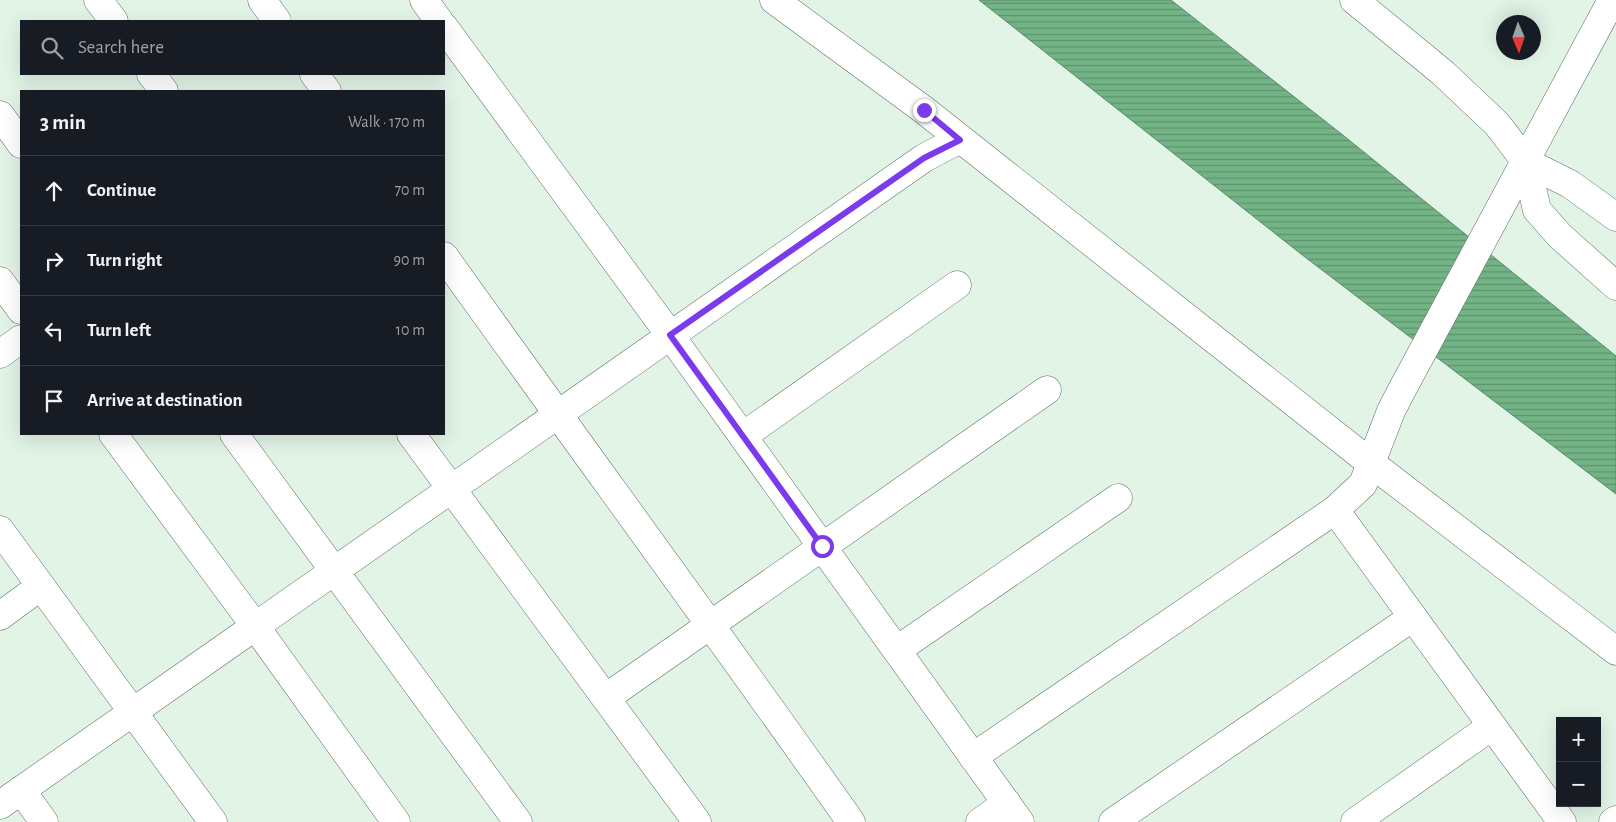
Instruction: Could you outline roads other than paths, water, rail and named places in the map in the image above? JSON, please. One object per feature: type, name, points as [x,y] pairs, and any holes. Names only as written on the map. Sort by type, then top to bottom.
[{"type":"street","points":[[98,0],[113,20]]},
{"type":"street","points":[[262,0],[276,20]]},
{"type":"street","points":[[424,0],[439,20]]},
{"type":"street","points":[[774,0],[960,140],[1372,464],[1616,651]]},
{"type":"street","points":[[1354,0],[1443,73],[1497,124],[1526,162],[1537,210],[1560,236],[1616,286]]},
{"type":"street","points":[[973,756],[1335,510],[1363,484],[1391,412],[1404,386],[1612,0]]},
{"type":"street","points":[[445,28],[670,335],[1014,812],[980,822]]},
{"type":"street","points":[[153,75],[163,90]]},
{"type":"street","points":[[315,75],[326,90]]},
{"type":"street","points":[[0,115],[20,143]]},
{"type":"street","points":[[44,822],[10,797],[924,158],[960,140]]},
{"type":"street","points":[[1526,162],[1570,184],[1616,216]]},
{"type":"street","points":[[445,257],[557,415],[711,624],[851,822]]},
{"type":"street","points":[[0,281],[20,309]]},
{"type":"street","points":[[743,436],[956,285]]},
{"type":"street","points":[[0,354],[20,340]]},
{"type":"street","points":[[607,698],[1047,390]]},
{"type":"street","points":[[114,435],[255,626],[396,822]]},
{"type":"street","points":[[235,435],[518,822]]},
{"type":"street","points":[[412,435],[697,822]]},
{"type":"street","points":[[897,650],[1118,498]]},
{"type":"street","points":[[1335,510],[1562,822]]},
{"type":"street","points":[[0,530],[213,822]]},
{"type":"street","points":[[0,616],[41,586]]},
{"type":"street","points":[[1113,822],[1413,617]]},
{"type":"street","points":[[1355,822],[1492,726]]}]
